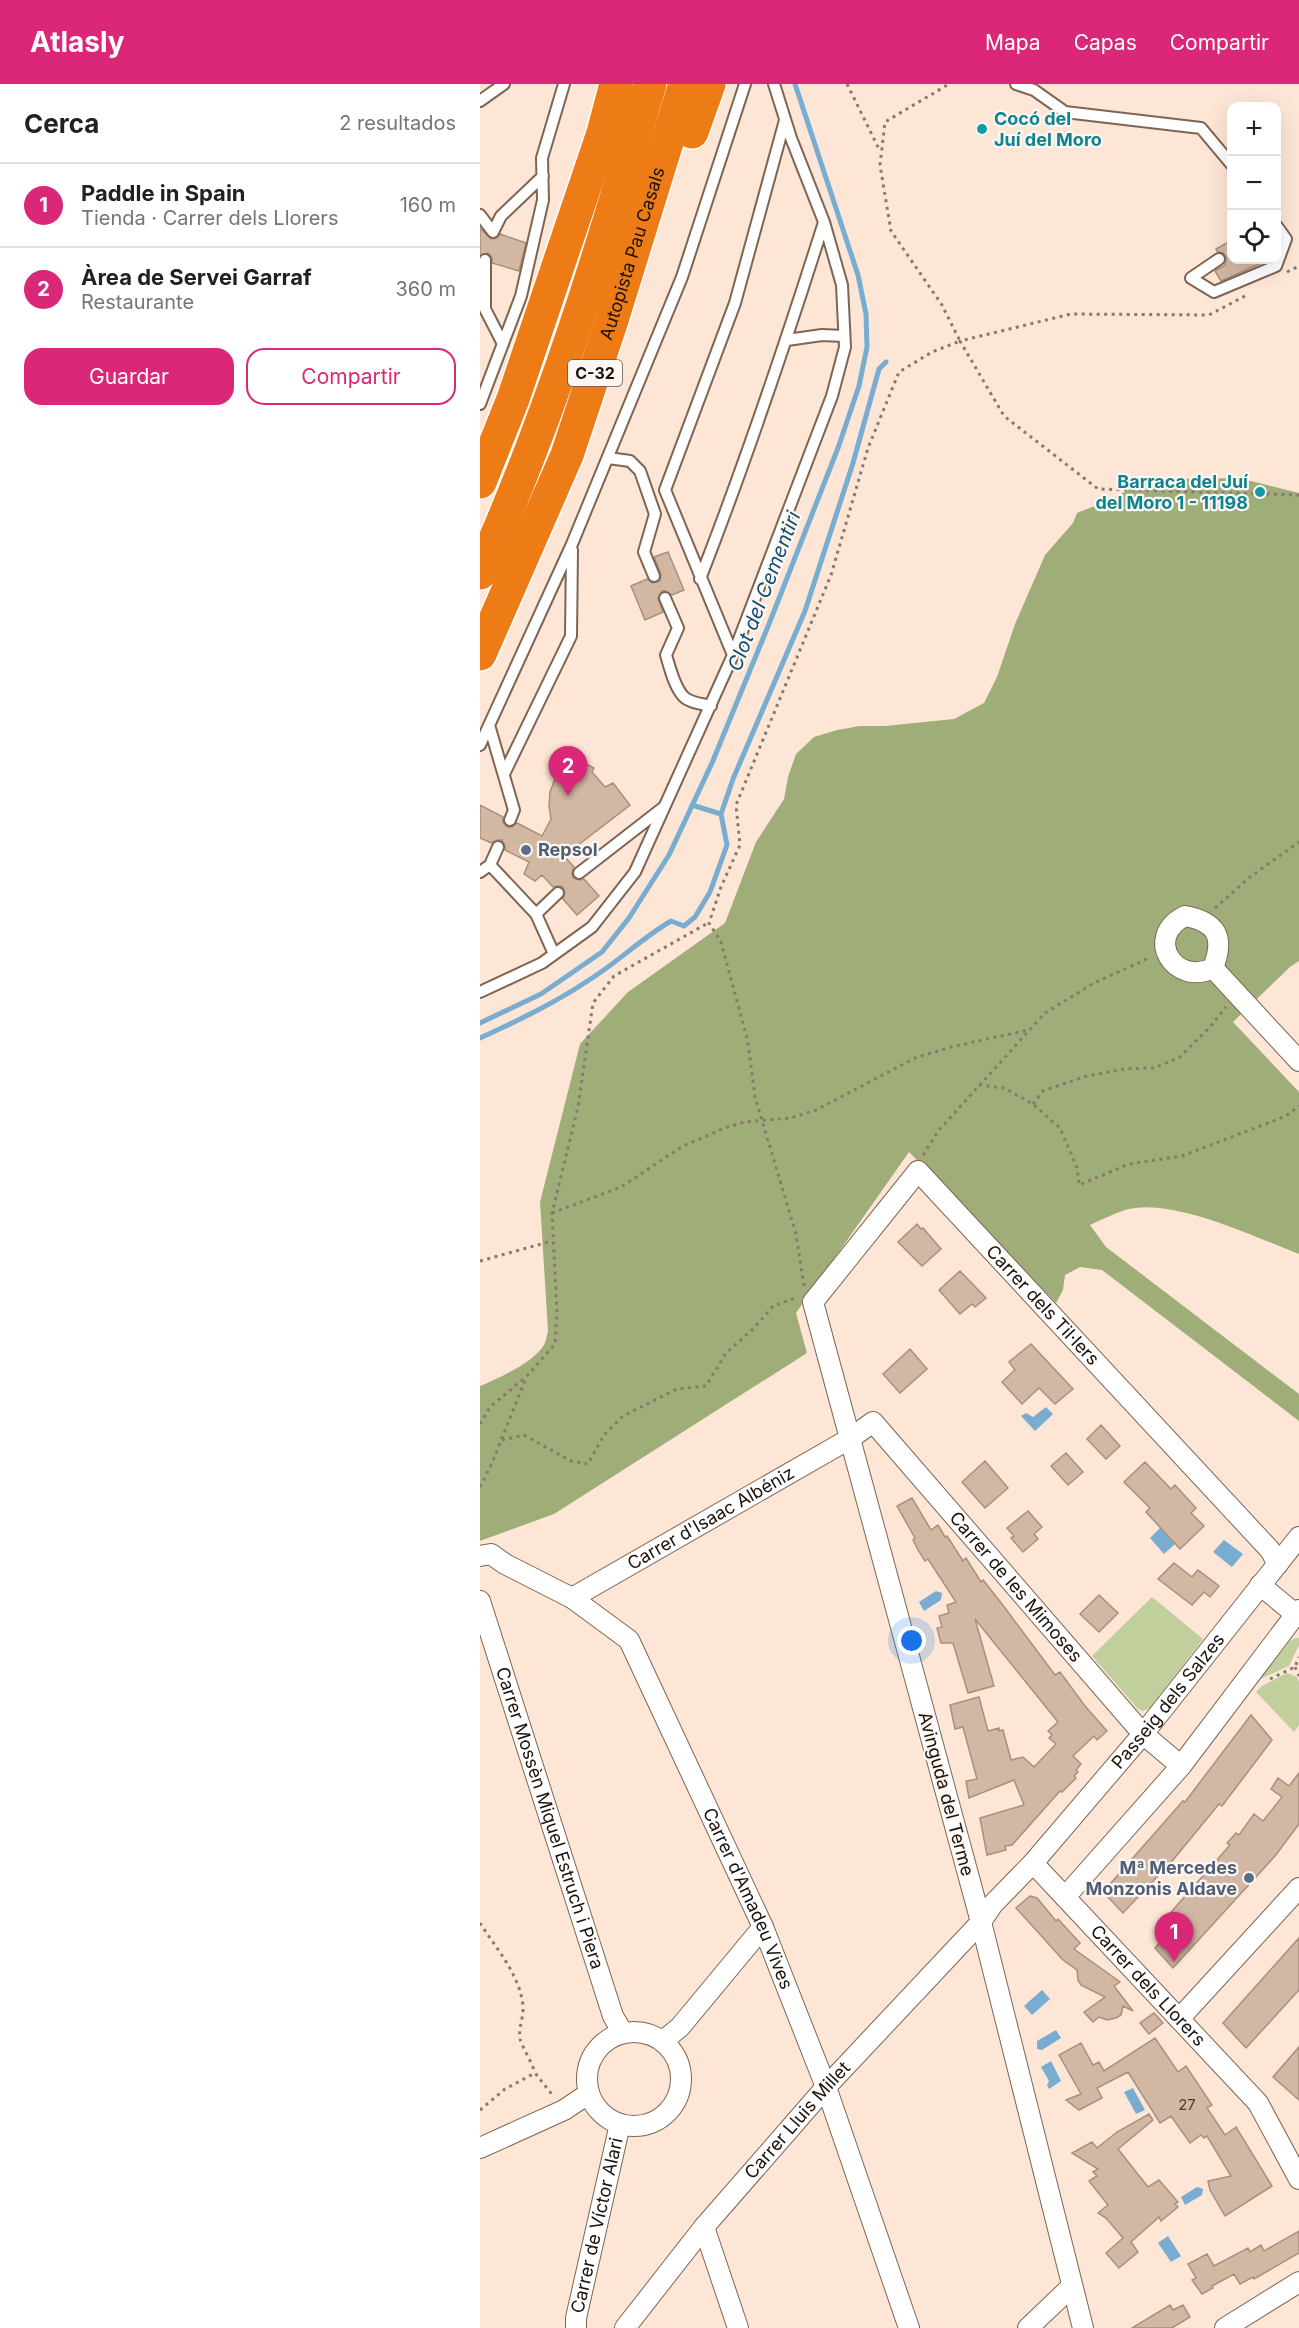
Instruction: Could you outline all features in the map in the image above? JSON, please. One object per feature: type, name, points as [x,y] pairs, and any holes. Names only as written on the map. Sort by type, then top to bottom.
[{"type":"highway","points":[[480,482],[513,399],[603,133],[616,84]]},
{"type":"highway","name":"Autopista Pau Casals","points":[[480,573],[542,421],[580,313],[650,84]]},
{"type":"highway","name":"Autopista Pau Casals","points":[[480,654],[567,455],[623,286],[685,84]]},
{"type":"highway","points":[[623,286],[649,249],[709,84]]},
{"type":"street","points":[[1185,916],[1203,919],[1214,928],[1218,942],[1218,954],[1213,968],[1203,973],[1172,964],[1166,950],[1168,930],[1177,920],[1185,916]]},
{"type":"street","points":[[1213,968],[1299,1061]]},
{"type":"street","points":[[810,1298],[918,1171]]},
{"type":"street","name":"Carrer dels Til·lers","points":[[918,1171],[1270,1550],[1278,1564]]},
{"type":"street","name":"Avinguda del Terme","points":[[810,1298],[851,1438],[981,1922],[1083,2328]]},
{"type":"street","name":"Carrer de les Mimoses","points":[[851,1438],[873,1422],[1143,1734],[1181,1766]]},
{"type":"street","name":"Carrer d'Isaac Albéniz","points":[[572,1598],[851,1438]]},
{"type":"street","name":"Passeig dels Salzes","points":[[1033,1863],[1143,1734],[1278,1564],[1297,1546]]},
{"type":"street","name":"Carrer d'Amadeu Vives","points":[[480,1556],[491,1554],[505,1564],[572,1598],[629,1641],[763,1928],[826,2087],[909,2328]]},
{"type":"street","points":[[1065,1897],[1181,1766],[1298,1613],[1260,1586]]},
{"type":"street","name":"Carrer Mossèn Miquel Estruch i Piera","points":[[480,1601],[613,2016],[623,2033]]},
{"type":"street","points":[[981,1922],[993,1904],[1033,1863]]},
{"type":"street","name":"Carrer dels Llorers","points":[[1033,1863],[1258,2103],[1299,2179]]},
{"type":"street","points":[[1179,2019],[1299,1888]]},
{"type":"street","name":"Carrer Lluis Millet","points":[[625,2328],[704,2227],[826,2087],[981,1922]]},
{"type":"street","points":[[663,2041],[680,2027],[763,1928]]},
{"type":"street","points":[[630,2031],[646,2033],[663,2041],[680,2066],[681,2082],[678,2095],[669,2110],[648,2124],[637,2126],[620,2124],[609,2119],[595,2106],[588,2094],[586,2076],[590,2059],[596,2049],[608,2038],[630,2031]]},
{"type":"street","points":[[480,2148],[564,2110],[588,2094]]},
{"type":"street","name":"Carrer de Víctor Alari","points":[[576,2328],[576,2318],[620,2124]]},
{"type":"street","points":[[704,2227],[738,2328]]},
{"type":"street","points":[[1225,2328],[1299,2282]]},
{"type":"street","points":[[1028,2328],[1071,2287]]},
{"type":"lane","points":[[480,101],[504,84]]},
{"type":"lane","points":[[480,404],[523,285],[543,200],[542,158],[564,84]]},
{"type":"lane","points":[[480,746],[572,544],[682,277],[745,84]]},
{"type":"lane","points":[[480,992],[542,963],[592,927],[635,872],[733,655],[832,396],[844,347],[842,285],[824,222],[785,120],[774,84]]},
{"type":"lane","points":[[1016,84],[1034,90],[1065,112],[1202,128],[1227,159]]},
{"type":"lane","points":[[733,655],[665,490],[735,303],[785,120]]},
{"type":"lane","points":[[480,215],[493,232],[501,216],[543,176]]},
{"type":"lane","points":[[700,579],[787,340],[824,222]]},
{"type":"lane","points":[[1281,232],[1286,239],[1281,252]]},
{"type":"lane","points":[[1219,259],[1191,278],[1214,292],[1277,264]]},
{"type":"lane","points":[[480,321],[485,309],[485,260]]},
{"type":"lane","points":[[485,309],[503,344]]},
{"type":"lane","points":[[787,340],[822,335],[844,336]]},
{"type":"lane","points":[[608,458],[630,461],[640,471],[655,514],[644,552],[654,576]]},
{"type":"lane","points":[[504,774],[571,636],[572,544]]},
{"type":"lane","points":[[665,598],[678,628],[666,655],[672,675],[684,697],[711,706]]},
{"type":"lane","points":[[489,725],[514,810],[510,820]]},
{"type":"lane","points":[[579,873],[667,804]]},
{"type":"lane","points":[[480,872],[490,865],[498,847]]},
{"type":"lane","points":[[490,865],[536,914],[554,954]]},
{"type":"lane","points":[[536,914],[558,892]]},
{"type":"path","points":[[847,84],[881,153]]},
{"type":"path","points":[[949,84],[885,122],[879,165],[891,231],[942,305],[960,341],[1004,416],[1098,489],[1299,495]]},
{"type":"path","points":[[1285,274],[1299,266]]},
{"type":"path","points":[[480,1424],[490,1407],[527,1377],[555,1344],[557,1314],[552,1213],[578,1107],[593,1003],[614,976],[709,922],[740,845],[736,805],[831,575],[868,448],[898,372],[932,352],[960,341],[1071,314],[1209,315],[1247,294]]},
{"type":"path","points":[[1203,919],[1250,877],[1299,842]]},
{"type":"path","points":[[502,1440],[524,1435],[571,1461],[588,1464],[604,1435],[623,1416],[677,1389],[706,1386],[726,1353],[754,1328],[773,1305],[810,1298],[804,1287],[796,1234],[755,1097],[748,1042],[721,942],[709,922]]},
{"type":"path","points":[[918,1171],[921,1158],[939,1130],[1044,1013],[1094,983],[1166,950]]},
{"type":"path","points":[[1033,1104],[1043,1091],[1083,1077],[1124,1069],[1154,1068],[1180,1057],[1210,1027],[1224,1008],[1240,998]]},
{"type":"path","points":[[552,1213],[621,1187],[683,1146],[725,1128],[744,1122],[790,1118],[816,1110],[915,1058],[951,1047],[1028,1030]]},
{"type":"path","points":[[979,1085],[1005,1088],[1033,1104],[1060,1128],[1077,1168],[1079,1185],[1129,1164],[1182,1156],[1286,1116],[1299,1106]]},
{"type":"path","points":[[480,1261],[552,1241]]},
{"type":"path","points":[[480,1488],[527,1377]]},
{"type":"path","points":[[1269,1680],[1295,1667],[1299,1658]]},
{"type":"path","points":[[1295,1667],[1299,1676]]},
{"type":"path","points":[[480,1923],[508,1965],[517,1986],[523,2007],[520,2040],[535,2073],[564,2110]]},
{"type":"path","points":[[480,2110],[505,2088],[535,2073]]},
{"type":"green space","points":[[1239,478],[1299,493],[1299,961],[1233,1022],[1299,1092],[1299,1254],[1212,1220],[1165,1209],[1144,1207],[1125,1210],[1090,1225],[1106,1247],[1299,1394],[1299,1421],[1102,1270],[1080,1267],[1065,1275],[1063,1290],[1056,1303],[909,1152],[796,1313],[807,1353],[554,1514],[480,1541],[480,1386],[524,1364],[539,1352],[546,1340],[548,1331],[540,1202],[580,1044],[628,992],[725,923],[756,842],[784,799],[788,777],[796,754],[814,737],[860,726],[885,726],[954,719],[984,703],[997,677],[1015,624],[1045,555],[1073,523],[1077,513],[1112,499],[1142,482],[1165,479]]},
{"type":"green space","points":[[1152,1597],[1203,1639],[1150,1708],[1143,1711],[1138,1709],[1092,1656]]},
{"type":"green space","points":[[1299,1638],[1299,1645],[1289,1666],[1258,1680],[1290,1641]]},
{"type":"green space","points":[[1287,1673],[1297,1677],[1299,1682],[1299,1725],[1294,1732],[1256,1692],[1262,1686]]},
{"type":"water","points":[[1046,1407],[1053,1414],[1035,1431],[1021,1416],[1026,1413],[1033,1417]]},
{"type":"water","points":[[1160,1528],[1175,1544],[1164,1554],[1150,1538]]},
{"type":"water","points":[[1224,1540],[1243,1554],[1232,1567],[1213,1552]]},
{"type":"water","points":[[936,1591],[942,1593],[941,1600],[924,1611],[919,1602]]},
{"type":"water","points":[[1042,1990],[1050,1999],[1032,2015],[1024,2006]]},
{"type":"water","points":[[1056,2030],[1061,2038],[1042,2050],[1037,2049],[1037,2041]]},
{"type":"water","points":[[1051,2061],[1061,2081],[1049,2089],[1047,2085],[1049,2081],[1041,2067]]},
{"type":"water","points":[[1133,2088],[1145,2110],[1136,2114],[1124,2092]]},
{"type":"water","points":[[1197,2187],[1203,2189],[1202,2195],[1185,2205],[1181,2197]]},
{"type":"water","points":[[1168,2236],[1181,2256],[1171,2262],[1158,2243]]},
{"type":"building","points":[[480,228],[491,239],[497,238],[500,234],[526,243],[519,271],[492,263],[492,257],[488,253],[480,255]]},
{"type":"building","points":[[1227,243],[1227,264],[1259,264],[1221,281],[1215,271],[1225,265],[1226,258],[1216,249]]},
{"type":"building","points":[[668,552],[684,590],[672,595],[662,591],[658,598],[663,612],[645,620],[631,586],[647,579],[652,583],[660,581],[661,574],[654,557]]},
{"type":"building","points":[[586,764],[594,768],[592,772],[605,787],[613,783],[630,805],[564,856],[574,867],[573,878],[584,879],[599,896],[577,915],[563,899],[565,892],[563,887],[553,887],[542,875],[535,881],[524,874],[529,862],[505,850],[502,840],[491,843],[480,838],[480,805],[503,817],[503,822],[507,827],[512,827],[517,823],[542,836],[551,819],[550,792],[555,779],[564,769],[573,765]]},
{"type":"building","points":[[917,1224],[941,1249],[922,1266],[898,1242]]},
{"type":"building","points":[[960,1271],[986,1298],[975,1307],[972,1304],[960,1314],[939,1290]]},
{"type":"building","points":[[1031,1344],[1073,1389],[1055,1404],[1039,1388],[1022,1404],[1002,1382],[1015,1370],[1009,1362]]},
{"type":"building","points":[[910,1349],[927,1369],[900,1393],[883,1374]]},
{"type":"building","points":[[1101,1425],[1120,1446],[1106,1459],[1087,1439]]},
{"type":"building","points":[[1066,1453],[1083,1472],[1068,1485],[1051,1466]]},
{"type":"building","points":[[985,1461],[1008,1488],[985,1508],[962,1482]]},
{"type":"building","points":[[1145,1462],[1171,1489],[1175,1485],[1196,1508],[1191,1513],[1204,1526],[1180,1549],[1146,1512],[1150,1508],[1124,1482]]},
{"type":"building","points":[[912,1498],[931,1530],[938,1525],[963,1561],[966,1558],[981,1582],[983,1580],[1055,1675],[1060,1672],[1107,1731],[1097,1740],[1094,1736],[1073,1756],[1081,1764],[1076,1770],[1078,1772],[1074,1776],[1076,1778],[1062,1792],[1060,1791],[1012,1845],[1005,1846],[1006,1850],[987,1855],[980,1818],[1024,1805],[1014,1780],[969,1798],[966,1781],[977,1779],[963,1727],[955,1729],[950,1705],[979,1697],[988,1731],[999,1728],[999,1731],[1003,1730],[1011,1760],[1023,1757],[1034,1767],[1056,1744],[1049,1738],[1052,1735],[1048,1731],[1058,1722],[975,1619],[994,1686],[968,1693],[953,1643],[941,1643],[937,1628],[942,1627],[939,1616],[949,1613],[947,1605],[956,1602],[928,1559],[925,1561],[918,1550],[913,1540],[915,1538],[897,1506]]},
{"type":"building","points":[[1028,1511],[1042,1527],[1034,1534],[1038,1539],[1023,1552],[1011,1538],[1014,1536],[1007,1528]]},
{"type":"building","points":[[1174,1563],[1192,1577],[1198,1570],[1219,1586],[1210,1597],[1204,1592],[1192,1605],[1158,1579]]},
{"type":"building","points":[[1099,1595],[1118,1613],[1099,1632],[1080,1614]]},
{"type":"building","points":[[1251,1715],[1272,1740],[1222,1806],[1219,1804],[1173,1860],[1123,1913],[1103,1892],[1183,1801],[1185,1802]]},
{"type":"building","points":[[1299,1773],[1299,1824],[1275,1856],[1173,1968],[1155,1948],[1175,1925],[1166,1918],[1230,1845],[1227,1843],[1236,1833],[1239,1835],[1254,1814],[1263,1821],[1282,1797],[1271,1789],[1278,1778],[1289,1786]]},
{"type":"building","points":[[1030,1896],[1037,1898],[1056,1921],[1058,1919],[1080,1943],[1074,1949],[1120,1982],[1114,1986],[1133,2011],[1123,2006],[1121,2015],[1116,2018],[1107,2020],[1099,2017],[1093,2022],[1084,2012],[1105,1997],[1081,1985],[1077,1970],[1063,1960],[1016,1908]]},
{"type":"building","points":[[1299,1938],[1299,1990],[1246,2048],[1223,2023]]},
{"type":"building","points":[[1154,2013],[1163,2023],[1149,2034],[1140,2023]]},
{"type":"building","points":[[1155,2038],[1178,2072],[1186,2066],[1212,2105],[1207,2108],[1225,2135],[1236,2127],[1272,2186],[1225,2216],[1210,2190],[1208,2181],[1231,2176],[1207,2136],[1204,2138],[1201,2135],[1190,2143],[1171,2116],[1160,2123],[1128,2072],[1097,2088],[1102,2098],[1079,2110],[1066,2100],[1081,2094],[1059,2055],[1081,2043],[1093,2065],[1099,2062],[1104,2071]]},
{"type":"building","points":[[1299,2047],[1299,2100],[1273,2077]]},
{"type":"building","points":[[1149,2114],[1153,2120],[1118,2149],[1148,2187],[1159,2180],[1178,2202],[1175,2204],[1178,2207],[1161,2221],[1159,2217],[1131,2242],[1138,2252],[1119,2268],[1106,2253],[1123,2238],[1106,2218],[1098,2213],[1108,2205],[1089,2181],[1097,2176],[1093,2172],[1098,2169],[1072,2153],[1092,2142],[1097,2148],[1117,2132]]},
{"type":"building","points":[[1299,2231],[1299,2253],[1254,2279],[1253,2277],[1240,2284],[1234,2274],[1202,2294],[1192,2280],[1196,2278],[1188,2264],[1207,2254],[1214,2266],[1248,2248],[1250,2252],[1261,2245],[1264,2251]]},
{"type":"building","points":[[1170,2305],[1173,2310],[1183,2305],[1190,2317],[1172,2328],[1132,2328]]},
{"type":"waterway","name":"Clot del Cementiri","points":[[480,1023],[541,994],[602,952],[629,918],[669,855],[712,763],[769,624],[838,448],[859,386],[867,347],[866,314],[858,275],[795,84]]},
{"type":"waterway","points":[[480,1038],[536,1011],[576,988],[671,921],[684,926],[695,917],[710,892],[727,845],[721,814],[733,779],[805,611],[853,463],[879,369],[886,362]]},
{"type":"waterway","points":[[692,805],[721,814]]},
{"type":"place","name":"Cocó del Juí del Moro","points":[[982,129]]},
{"type":"place","name":"Barraca del Juí del Moro 1 - 11198","points":[[1260,492]]},
{"type":"place","name":"Àrea de Servei Garraf","points":[[568,796]]},
{"type":"place","name":"Repsol","points":[[526,850]]},
{"type":"place","name":"Mª Mercedes Monzonis Aldave","points":[[1249,1878]]},
{"type":"place","name":"Paddle in Spain","points":[[1174,1962]]}]
